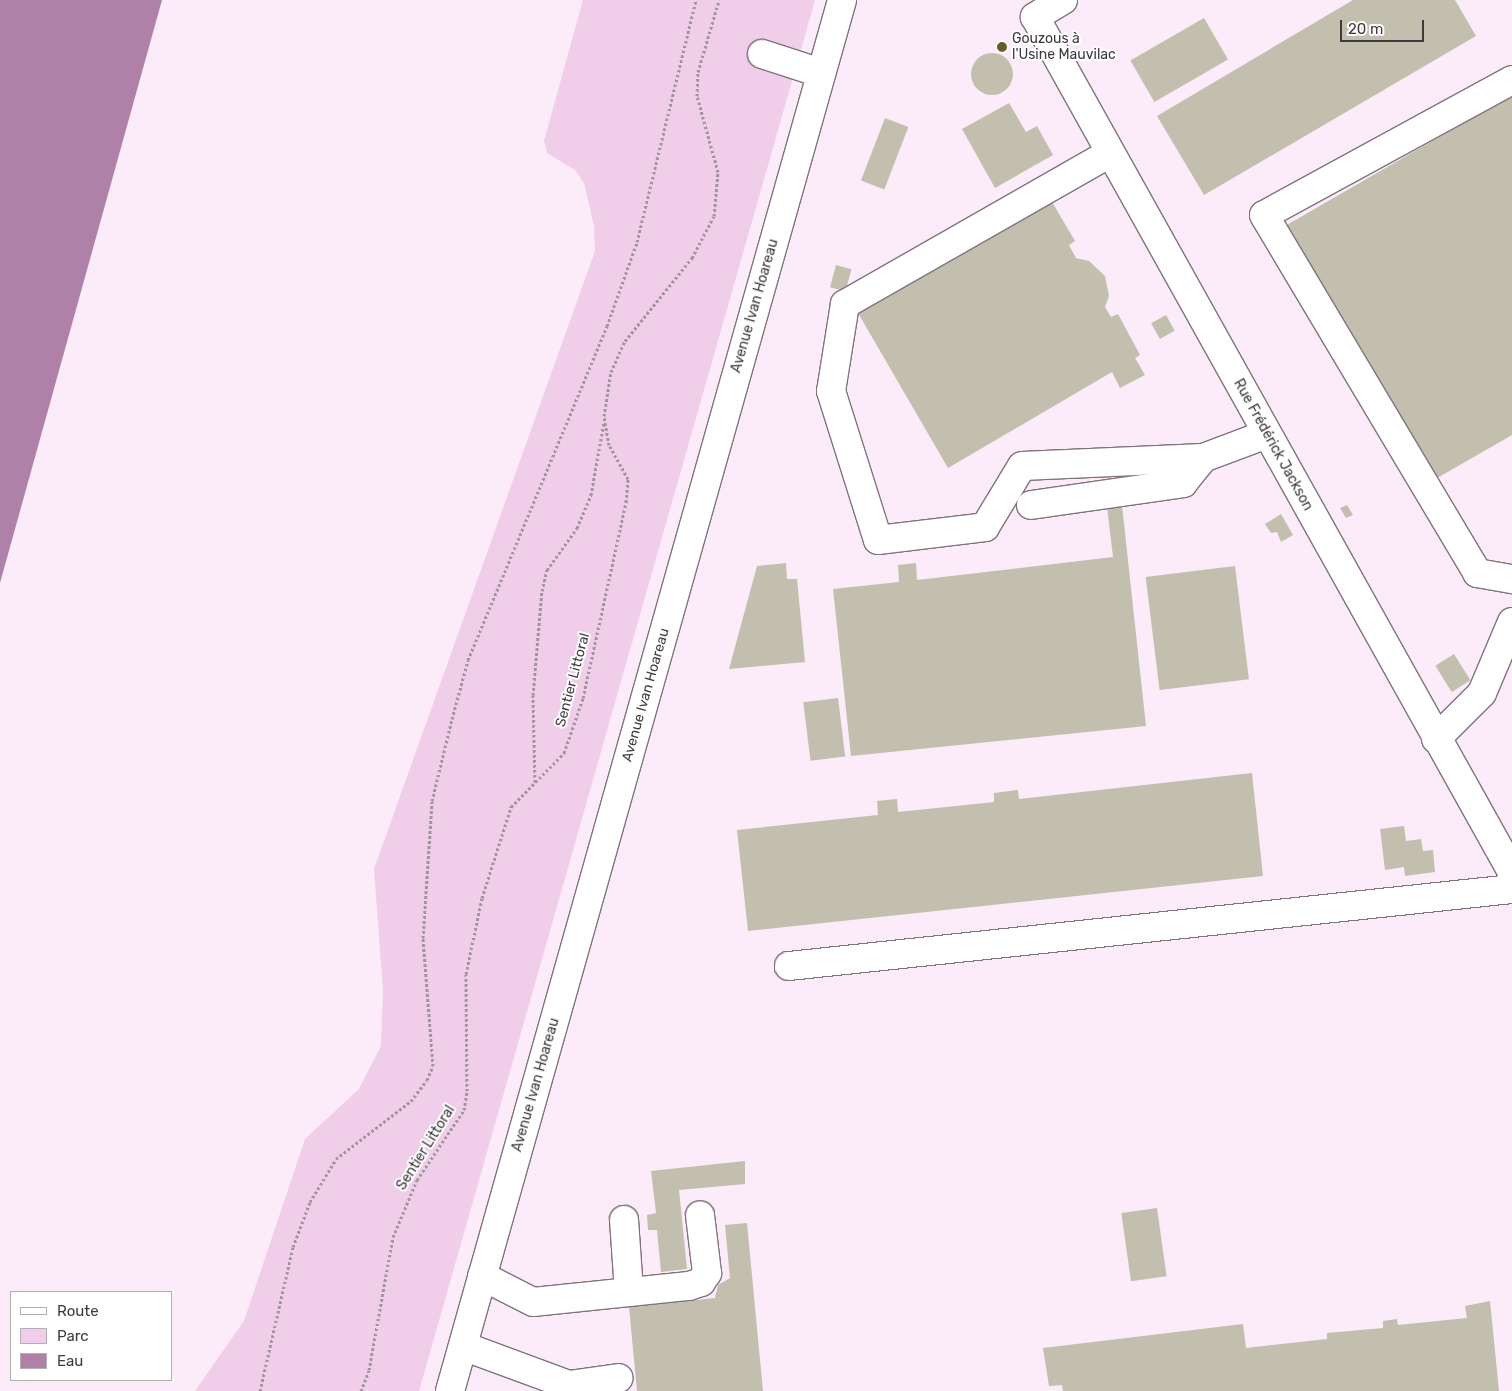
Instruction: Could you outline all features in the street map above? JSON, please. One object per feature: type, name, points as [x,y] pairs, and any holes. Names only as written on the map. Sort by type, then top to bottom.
[{"type":"street","name":"Avenue Ivan Hoareau","points":[[450,1391],[842,0]]},
{"type":"street","name":"Rue Frédérick Jackson","points":[[1063,0],[1035,17],[1436,739],[1512,872]]},
{"type":"street","points":[[762,54],[821,73]]},
{"type":"street","points":[[1512,80],[1264,215],[1477,572],[1512,579]]},
{"type":"street","points":[[1110,153],[845,304],[831,391],[878,540],[985,527],[1022,466],[1203,458],[1267,434]]},
{"type":"street","points":[[1031,505],[1183,484],[1203,458]]},
{"type":"street","points":[[1436,739],[1482,693],[1512,622]]},
{"type":"street","points":[[789,966],[1512,889]]},
{"type":"street","points":[[482,1276],[533,1302],[701,1282],[707,1273],[700,1215]]},
{"type":"street","points":[[624,1220],[629,1292]]},
{"type":"street","points":[[463,1346],[569,1388],[619,1378]]},
{"type":"path","points":[[260,1391],[293,1247],[310,1202],[336,1159],[411,1101],[427,1080],[433,1066],[422,938],[432,801],[452,719],[468,660],[606,326],[637,242],[696,0]]},
{"type":"path","name":"Sentier Littoral","points":[[361,1391],[369,1370],[378,1329],[393,1236],[417,1180],[464,1110],[468,1091],[466,974],[482,898],[511,807],[564,753],[583,698],[626,502],[628,479],[609,445],[604,416],[611,372],[625,341],[692,258],[714,216],[718,172],[697,96],[698,72],[719,0]]},
{"type":"path","points":[[535,783],[533,695],[542,591],[547,570],[576,528],[591,496],[604,416]]},
{"type":"green space","points":[[583,0],[815,0],[419,1391],[195,1391],[244,1321],[305,1139],[359,1089],[381,1046],[383,991],[374,869],[595,251],[594,226],[584,183],[575,170],[547,153],[544,141]]},
{"type":"water","points":[[0,0],[162,0],[0,583]]},
{"type":"building","points":[[1353,0],[1455,0],[1476,36],[1204,195],[1157,116]]},
{"type":"building","points":[[1204,18],[1228,60],[1154,102],[1130,60]]},
{"type":"building","points":[[992,53],[1007,59],[1013,74],[1007,89],[992,95],[977,89],[971,74],[977,59]]},
{"type":"building","points":[[1512,95],[1512,435],[1432,481],[1285,226]]},
{"type":"building","points":[[1009,103],[1026,132],[1037,126],[1053,155],[995,188],[962,129]]},
{"type":"building","points":[[885,118],[908,127],[884,190],[861,181]]},
{"type":"building","points":[[1052,202],[1075,241],[1069,245],[1076,258],[1089,261],[1105,276],[1109,296],[1105,307],[1111,317],[1118,314],[1140,355],[1135,358],[1145,375],[1120,388],[1112,372],[948,468],[858,313]]},
{"type":"building","points":[[836,265],[851,269],[846,291],[830,287]]},
{"type":"building","points":[[1166,315],[1175,331],[1160,339],[1151,323]]},
{"type":"building","points":[[1122,505],[1146,726],[851,756],[833,589],[899,582],[898,565],[916,563],[917,580],[1113,557],[1107,507]]},
{"type":"building","points":[[1347,505],[1353,515],[1346,518],[1340,508]]},
{"type":"building","points":[[1281,514],[1293,535],[1281,542],[1277,532],[1271,533],[1265,524]]},
{"type":"building","points":[[786,563],[787,579],[797,579],[805,662],[729,669],[757,566]]},
{"type":"building","points":[[1235,566],[1249,679],[1160,690],[1146,577]]},
{"type":"building","points":[[1454,654],[1470,680],[1452,692],[1435,666]]},
{"type":"building","points":[[838,698],[845,757],[810,761],[803,702]]},
{"type":"building","points":[[1252,773],[1263,876],[748,931],[737,830],[878,815],[877,801],[897,799],[898,812],[994,802],[994,793],[1018,790],[1019,799]]},
{"type":"building","points":[[1404,826],[1406,841],[1421,839],[1423,851],[1433,850],[1435,872],[1405,876],[1404,867],[1385,870],[1380,829]]},
{"type":"building","points":[[745,1161],[745,1184],[679,1190],[687,1269],[661,1272],[657,1230],[648,1230],[647,1215],[656,1213],[651,1171]]},
{"type":"building","points":[[1157,1208],[1167,1276],[1131,1281],[1121,1213]]},
{"type":"building","points":[[747,1223],[763,1391],[637,1391],[629,1307],[715,1298],[718,1285],[730,1278],[725,1225]]},
{"type":"building","points":[[1490,1301],[1499,1391],[1063,1391],[1062,1385],[1049,1386],[1043,1348],[1243,1324],[1246,1348],[1327,1339],[1327,1333],[1383,1328],[1383,1321],[1397,1319],[1398,1325],[1467,1318],[1465,1306]]},
{"type":"place","name":"Gouzous à l'Usine Mauvilac","points":[[1002,47]]}]
